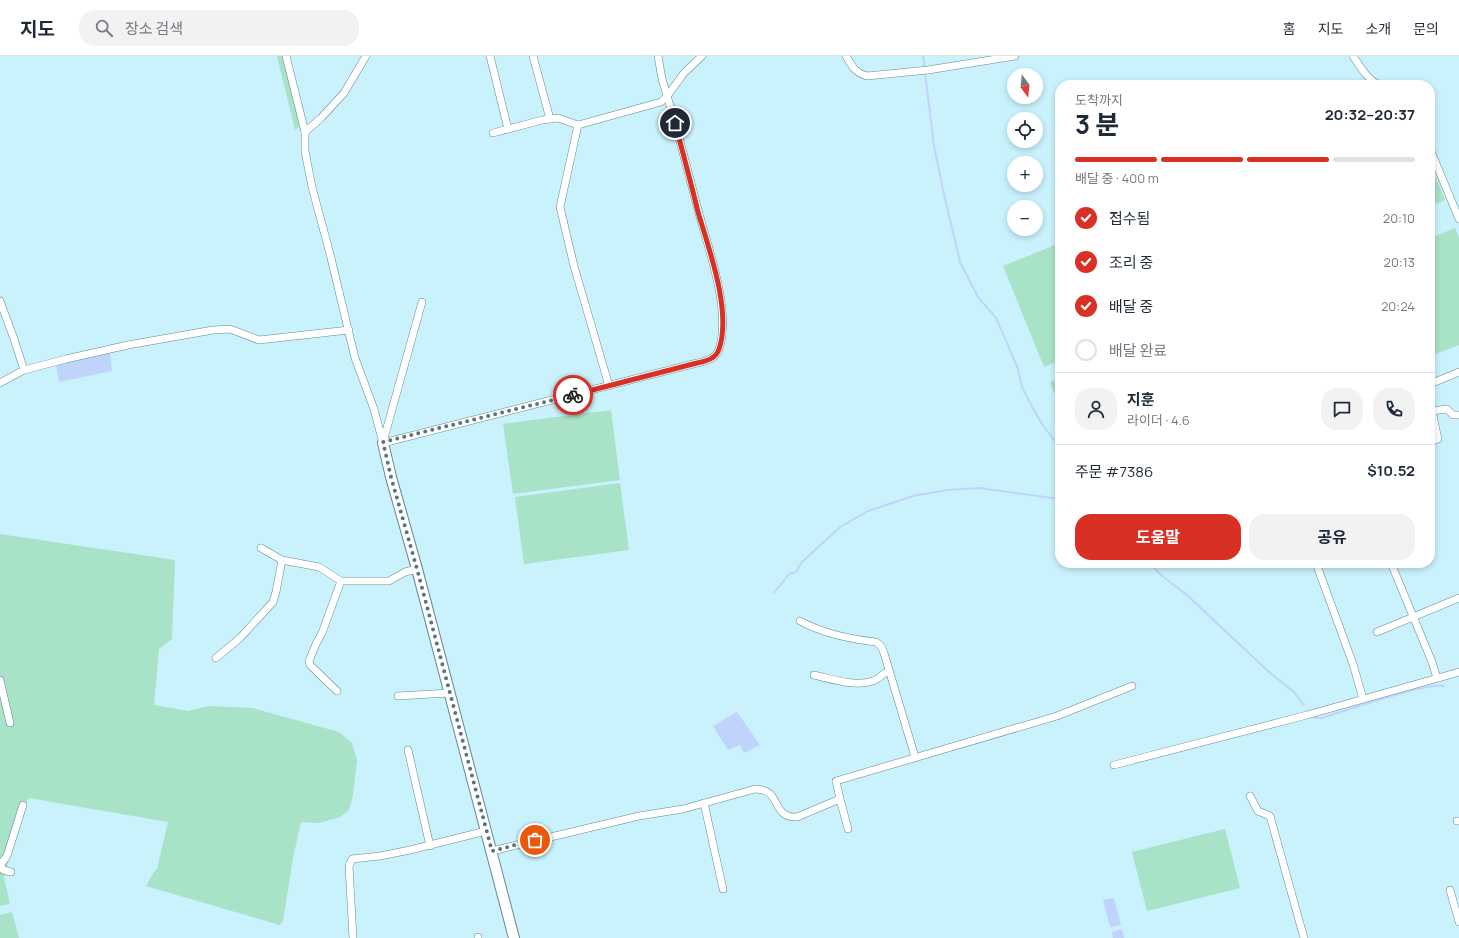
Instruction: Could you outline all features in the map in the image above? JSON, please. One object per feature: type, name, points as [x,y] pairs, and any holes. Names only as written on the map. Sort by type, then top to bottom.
[{"type":"street","points":[[286,56],[305,132],[305,151],[310,181],[355,358],[374,410],[383,442],[391,477],[417,569],[514,938]]},
{"type":"street","points":[[305,132],[321,118],[344,93],[366,56]]},
{"type":"street","points":[[490,56],[508,129]]},
{"type":"street","points":[[533,56],[550,119]]},
{"type":"street","points":[[383,442],[609,386],[709,360],[715,356],[719,350],[723,318],[721,303],[711,254],[668,95],[662,79],[658,56]]},
{"type":"street","points":[[493,133],[558,118],[578,125],[661,102],[684,73],[702,56]]},
{"type":"street","points":[[846,56],[853,68],[859,74],[867,76],[923,70],[1015,56]]},
{"type":"street","points":[[1353,56],[1372,80]]},
{"type":"street","points":[[578,125],[560,207],[574,266],[609,386]]},
{"type":"street","points":[[1435,161],[1459,219]]},
{"type":"street","points":[[0,301],[24,370]]},
{"type":"street","points":[[383,442],[422,302]]},
{"type":"street","points":[[0,383],[24,370],[114,348],[213,330],[230,329],[259,340],[349,330]]},
{"type":"street","points":[[1435,382],[1459,372]]},
{"type":"street","points":[[1435,411],[1447,409],[1453,415],[1459,415]]},
{"type":"street","points":[[1435,425],[1438,439],[1435,440]]},
{"type":"street","points":[[261,548],[282,560],[320,567],[336,576],[341,581],[389,581],[405,572],[417,569]]},
{"type":"street","points":[[216,658],[240,638],[273,602],[282,560]]},
{"type":"street","points":[[1318,568],[1353,664],[1363,699]]},
{"type":"street","points":[[1393,568],[1414,617],[1437,678]]},
{"type":"street","points":[[337,691],[310,665],[309,661],[322,633],[341,581]]},
{"type":"street","points":[[1377,632],[1459,598]]},
{"type":"street","points":[[800,621],[813,628],[832,634],[876,642],[881,646],[915,757]]},
{"type":"street","points":[[814,675],[847,682],[868,682],[889,671]]},
{"type":"street","points":[[1114,765],[1307,715],[1459,672]]},
{"type":"street","points":[[0,680],[1,690],[10,723]]},
{"type":"street","points":[[848,829],[836,781],[1057,716],[1132,686]]},
{"type":"street","points":[[398,696],[450,693]]},
{"type":"street","points":[[408,750],[430,846]]},
{"type":"street","points":[[492,851],[639,816],[683,809],[755,790],[762,789],[768,792],[781,812],[790,817],[797,817],[840,799]]},
{"type":"street","points":[[1250,796],[1258,811],[1270,816],[1304,938]]},
{"type":"street","points":[[704,803],[723,889]]},
{"type":"street","points":[[12,872],[3,870],[0,865],[7,856],[23,805]]},
{"type":"street","points":[[353,938],[349,866],[352,859],[380,856],[430,846],[486,830]]},
{"type":"street","points":[[1450,890],[1459,922]]},
{"type":"green space","points":[[277,56],[283,56],[300,122],[299,127],[295,130]]},
{"type":"green space","points":[[1435,175],[1445,200],[1435,204]]},
{"type":"green space","points":[[1455,228],[1459,237],[1459,345],[1435,354],[1435,236]]},
{"type":"green space","points":[[1055,245],[1055,362],[1044,367],[1003,266]]},
{"type":"green space","points":[[1055,380],[1055,394],[1050,382]]},
{"type":"green space","points":[[611,410],[620,480],[513,494],[503,424]]},
{"type":"green space","points":[[620,483],[629,550],[524,564],[515,497]]},
{"type":"green space","points":[[0,534],[175,560],[172,639],[159,649],[154,705],[188,711],[209,706],[252,708],[339,732],[352,743],[357,760],[353,795],[349,810],[340,817],[319,823],[301,822],[293,858],[283,921],[280,925],[146,886],[157,869],[168,822],[29,798],[24,806],[4,878],[10,904],[0,906]]},
{"type":"green space","points":[[1225,829],[1240,888],[1147,911],[1132,852]]},
{"type":"green space","points":[[12,912],[19,938],[0,938],[0,915]]},
{"type":"water","points":[[110,353],[112,371],[59,382],[56,364]]},
{"type":"water","points":[[737,712],[760,745],[744,753],[740,745],[728,750],[713,726]]},
{"type":"water","points":[[1114,898],[1121,925],[1110,927],[1103,900]]},
{"type":"water","points":[[1122,929],[1124,938],[1113,938],[1112,932]]},
{"type":"waterway","points":[[923,56],[934,146],[960,262],[978,297],[996,318],[1018,369],[1022,387],[1042,424],[1055,441]]},
{"type":"waterway","points":[[774,593],[789,574],[796,572],[802,562],[840,527],[868,511],[913,496],[948,490],[979,488],[1055,498]]},
{"type":"waterway","points":[[1154,568],[1187,595],[1270,673],[1294,692],[1304,705]]},
{"type":"waterway","points":[[1314,718],[1321,718],[1404,692],[1421,688],[1444,686]]},
{"type":"way so far","points":[[535,840],[492,851],[391,477],[383,442],[573,395]]},
{"type":"route","points":[[573,395],[709,360],[715,356],[719,350],[723,318],[721,303],[711,254],[675,123]]}]
